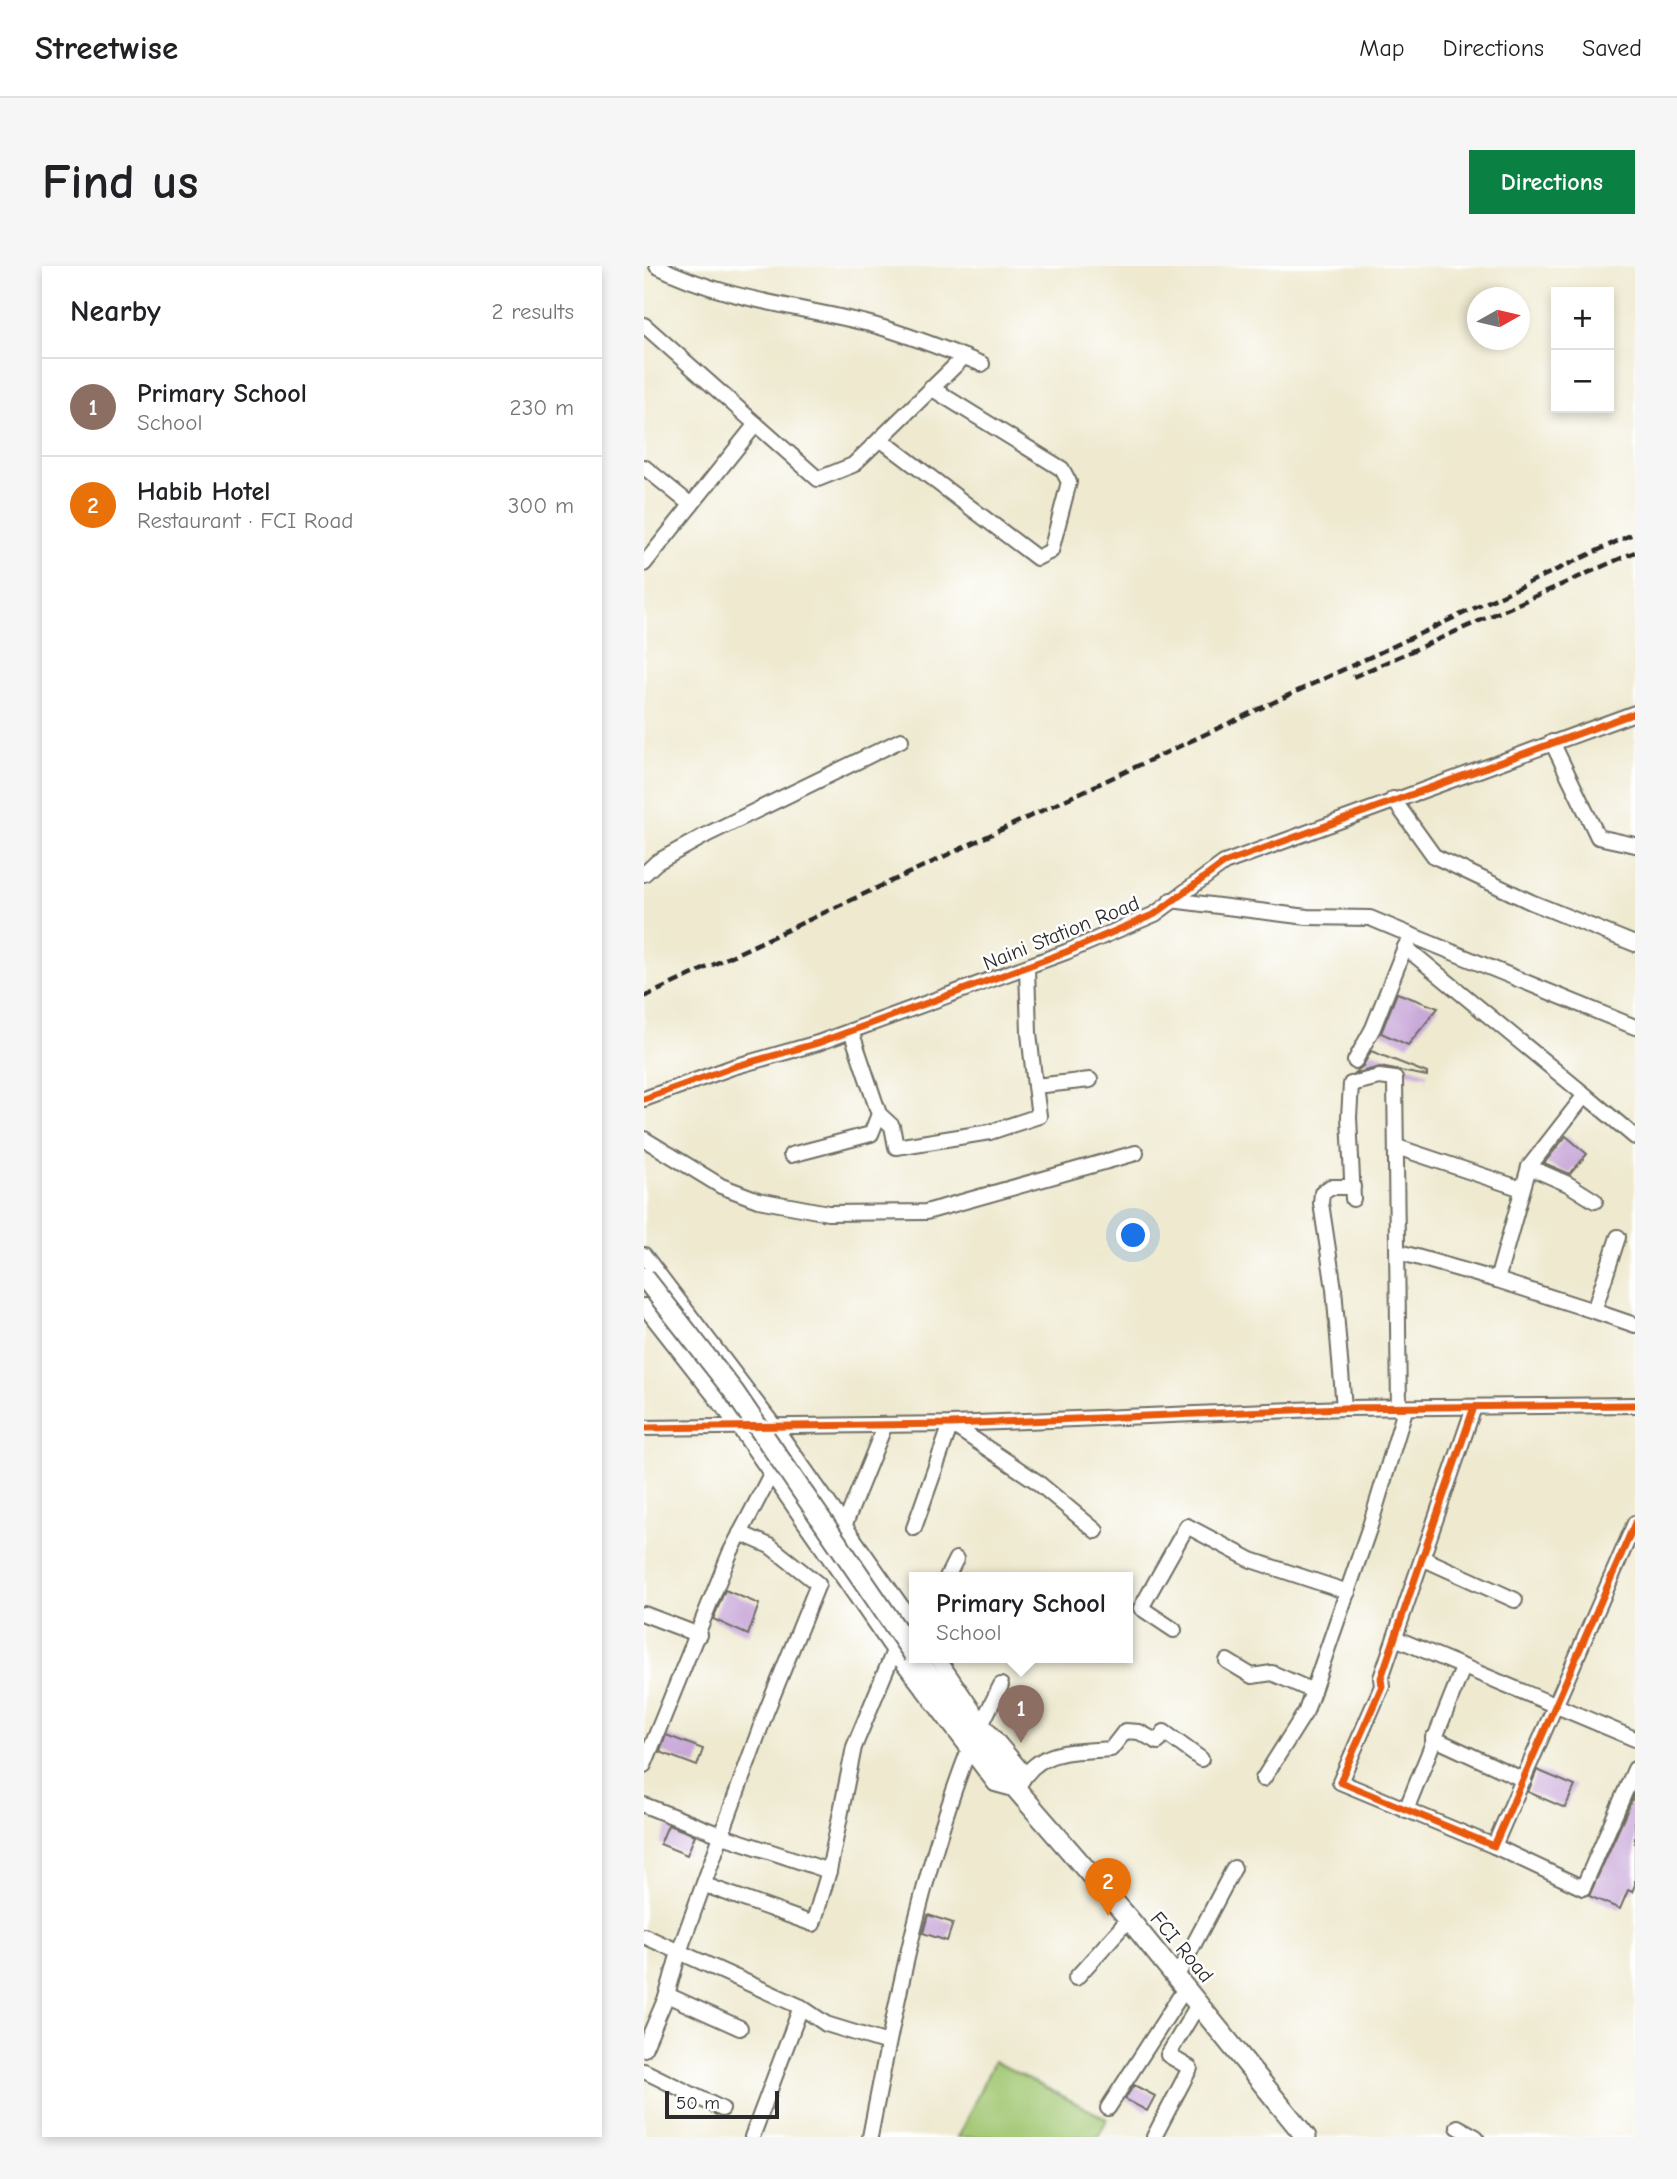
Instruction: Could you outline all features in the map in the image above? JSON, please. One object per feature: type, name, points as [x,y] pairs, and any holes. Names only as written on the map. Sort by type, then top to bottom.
[{"type":"main road","name":"FCI Road","points":[[644,1277],[734,1392],[909,1647]]},
{"type":"main road","name":"FCI Road","points":[[921,1663],[1306,2137]]},
{"type":"street","points":[[657,266],[676,276],[768,304],[868,324],[929,342],[982,364]]},
{"type":"street","points":[[644,325],[818,478],[853,465],[964,356]]},
{"type":"street","points":[[880,439],[1037,558],[1051,551],[1069,482],[1062,470],[931,388]]},
{"type":"street","points":[[644,564],[756,424]]},
{"type":"street","points":[[644,467],[691,505]]},
{"type":"street","name":"Naini Station Road","points":[[644,1099],[850,1031],[1027,967],[1156,914],[1171,900],[1224,863],[1392,799],[1635,713]]},
{"type":"street","points":[[644,874],[657,862],[706,835],[901,740]]},
{"type":"street","points":[[1552,742],[1598,837],[1635,845]]},
{"type":"street","points":[[1392,799],[1434,856],[1531,902],[1635,944]]},
{"type":"street","points":[[1171,900],[1307,917],[1370,918],[1409,942],[1585,1096],[1633,1131]]},
{"type":"street","points":[[1409,942],[1635,1027]]},
{"type":"street","points":[[1355,1061],[1373,1028],[1409,942]]},
{"type":"street","points":[[850,1031],[879,1114],[892,1126],[896,1147],[990,1132],[1039,1116],[1029,1033],[1027,967]]},
{"type":"street","points":[[1263,1779],[1306,1711],[1348,1592],[1402,1409],[1395,1079],[1379,1077],[1351,1084],[1349,1117],[1353,1193],[1330,1187],[1322,1193],[1321,1203],[1334,1289],[1343,1408]]},
{"type":"street","points":[[1035,1086],[1090,1080]]},
{"type":"street","points":[[1497,1280],[1529,1167],[1585,1096]]},
{"type":"street","points":[[791,1155],[871,1134],[879,1114]]},
{"type":"street","points":[[644,1139],[721,1186],[758,1200],[828,1213],[926,1212],[1136,1153]]},
{"type":"street","points":[[1397,1147],[1522,1189]]},
{"type":"street","points":[[1529,1167],[1568,1184],[1595,1201]]},
{"type":"street","points":[[1594,1311],[1618,1237]]},
{"type":"street","points":[[1399,1252],[1497,1280],[1635,1325]]},
{"type":"street","points":[[644,1255],[774,1426],[909,1617]]},
{"type":"street","points":[[644,1306],[738,1426],[894,1651],[968,1752],[995,1784],[1015,1779],[1052,1754],[1111,1749],[1125,1731],[1139,1732],[1158,1742],[1167,1726],[1201,1759]]},
{"type":"street","points":[[644,1428],[951,1424],[1343,1408],[1635,1405]]},
{"type":"street","points":[[1474,1407],[1381,1678],[1382,1686],[1340,1782],[1494,1846],[1583,1888],[1635,1769]]},
{"type":"street","points":[[914,1528],[951,1424]]},
{"type":"street","points":[[951,1424],[1036,1481],[1096,1531]]},
{"type":"street","points":[[845,1524],[885,1425]]},
{"type":"street","points":[[644,1765],[740,1533],[771,1474]]},
{"type":"street","points":[[1174,1630],[1141,1608],[1187,1527],[1251,1560],[1348,1592]]},
{"type":"street","points":[[1494,1846],[1634,1527]]},
{"type":"street","points":[[644,2049],[667,1996],[679,1952],[766,1712],[818,1584],[770,1546],[740,1533]]},
{"type":"street","points":[[1422,1558],[1515,1600]]},
{"type":"street","points":[[950,1572],[956,1559]]},
{"type":"street","points":[[644,1614],[699,1634]]},
{"type":"street","points":[[1395,1638],[1635,1739]]},
{"type":"street","points":[[705,1885],[813,1924],[829,1871],[854,1747],[894,1651]]},
{"type":"street","points":[[1227,1661],[1252,1676],[1272,1673],[1313,1691]]},
{"type":"street","points":[[941,1663],[982,1723],[1015,1779]]},
{"type":"street","points":[[1406,1810],[1463,1668]]},
{"type":"street","points":[[982,1723],[1001,1685]]},
{"type":"street","points":[[1433,1738],[1524,1780]]},
{"type":"street","points":[[870,2137],[888,2043],[946,1809],[968,1752]]},
{"type":"street","points":[[644,1805],[723,1836],[829,1871]]},
{"type":"street","points":[[1108,2108],[1181,1982],[1234,1868]]},
{"type":"street","points":[[1076,1978],[1129,1919]]},
{"type":"street","points":[[644,1936],[801,2007],[826,2024],[888,2043]]},
{"type":"street","points":[[667,1996],[740,2028]]},
{"type":"street","points":[[1154,2137],[1190,2068],[1168,2054],[1199,2003]]},
{"type":"street","points":[[752,2137],[801,2007]]},
{"type":"street","points":[[644,2071],[722,2109]]},
{"type":"street","points":[[1458,2127],[1476,2137]]},
{"type":"green space","points":[[994,2061],[1107,2119],[1098,2137],[958,2137]]},
{"type":"building","points":[[1397,993],[1438,1008],[1408,1045],[1381,1033]]},
{"type":"building","points":[[1371,1051],[1427,1073],[1427,1076],[1380,1067],[1353,1074],[1363,1066]]},
{"type":"building","points":[[1566,1136],[1587,1154],[1570,1174],[1544,1163]]},
{"type":"building","points":[[725,1590],[759,1604],[748,1635],[713,1619]]},
{"type":"building","points":[[666,1735],[703,1749],[697,1766],[660,1752]]},
{"type":"building","points":[[1537,1770],[1575,1786],[1565,1808],[1528,1792]]},
{"type":"building","points":[[1635,1793],[1635,1885],[1632,1892],[1628,1890],[1620,1909],[1589,1896]]},
{"type":"building","points":[[668,1825],[695,1835],[687,1855],[660,1844]]},
{"type":"building","points":[[928,1915],[953,1923],[947,1941],[923,1933]]},
{"type":"building","points":[[1134,2085],[1155,2096],[1147,2111],[1125,2099]]},
{"type":"railway","points":[[644,997],[1635,533]]},
{"type":"railway","points":[[1353,677],[1635,552]]},
{"type":"cycle path","points":[[644,1099],[733,1067],[818,1043],[1066,952],[1155,914],[1224,863],[1635,713]]},
{"type":"cycle path","points":[[644,1428],[951,1424],[1344,1408],[1635,1405]]},
{"type":"cycle path","points":[[1474,1407],[1381,1678],[1382,1686],[1340,1782],[1494,1846],[1635,1523]]},
{"type":"place","name":"Primary School","points":[[1021,1743]]},
{"type":"place","name":"Habib Hotel","points":[[1108,1916]]}]
